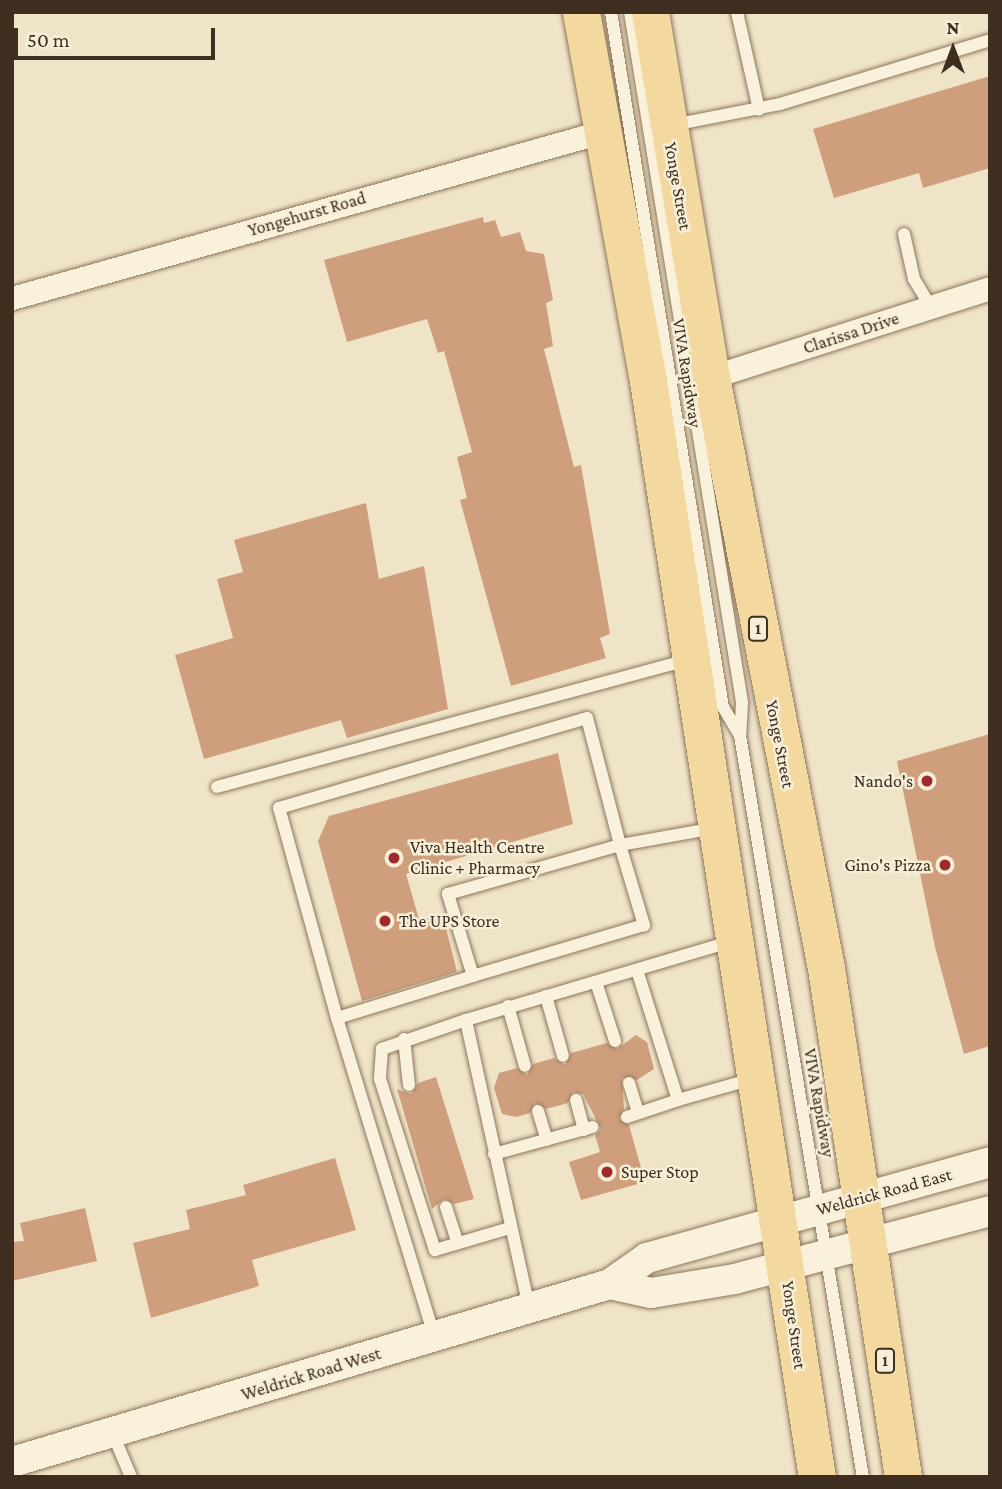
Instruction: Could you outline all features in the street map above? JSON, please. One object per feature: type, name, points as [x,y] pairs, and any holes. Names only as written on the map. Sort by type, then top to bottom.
[{"type":"main road","name":"Yonge Street","points":[[581,12],[692,659],[758,1077],[817,1477]]},
{"type":"main road","name":"Yonge Street","points":[[650,12],[711,377],[826,968],[903,1477]]},
{"type":"street","name":"Yongehurst Road","points":[[12,299],[601,132]]},
{"type":"street","name":"Clarissa Drive","points":[[711,377],[990,288]]},
{"type":"street","name":"Weldrick Road East","points":[[777,1219],[860,1201],[990,1162]]},
{"type":"street","points":[[785,1263],[866,1245],[990,1211]]},
{"type":"street","name":"Weldrick Road West","points":[[12,1462],[610,1284],[646,1258],[777,1219]]},
{"type":"street","name":"Weldrick Road West","points":[[610,1284],[651,1293],[785,1263]]},
{"type":"lane","name":"VIVA Rapidway","points":[[611,12],[723,707],[740,735]]},
{"type":"lane","name":"VIVA Rapidway","points":[[630,12],[742,702],[740,735],[863,1477]]},
{"type":"lane","points":[[737,12],[759,110]]},
{"type":"lane","points":[[667,126],[759,110],[990,40]]},
{"type":"lane","points":[[904,234],[914,279],[931,307]]},
{"type":"lane","points":[[217,787],[692,659]]},
{"type":"lane","points":[[337,1018],[644,925],[587,718],[279,808],[337,1018],[434,1336]]},
{"type":"lane","points":[[473,976],[448,894],[620,845],[719,827]]},
{"type":"lane","points":[[510,1228],[435,1250],[380,1079],[382,1049],[508,1006],[736,940]]},
{"type":"lane","points":[[637,970],[678,1100]]},
{"type":"lane","points":[[596,982],[615,1041]]},
{"type":"lane","points":[[546,996],[563,1056]]},
{"type":"lane","points":[[508,1006],[525,1066]]},
{"type":"lane","points":[[466,1020],[529,1307]]},
{"type":"lane","points":[[404,1040],[409,1085]]},
{"type":"lane","points":[[629,1083],[632,1115],[758,1077]]},
{"type":"lane","points":[[494,1154],[588,1128],[576,1100]]},
{"type":"lane","points":[[538,1111],[547,1140]]},
{"type":"lane","points":[[446,1207],[458,1243]]},
{"type":"lane","points":[[113,1434],[131,1477]]},
{"type":"building","points":[[990,76],[990,168],[923,188],[919,173],[834,198],[813,129]]},
{"type":"building","points":[[483,217],[484,223],[495,220],[501,237],[520,232],[526,251],[544,254],[553,300],[546,303],[553,346],[544,349],[574,467],[581,465],[610,634],[600,638],[606,658],[511,686],[460,500],[467,498],[457,457],[472,452],[444,351],[438,353],[427,319],[347,342],[324,260]]},
{"type":"building","points":[[366,503],[379,579],[424,566],[448,709],[347,738],[341,720],[204,759],[175,655],[233,638],[217,579],[243,572],[234,540]]},
{"type":"building","points":[[990,734],[990,1046],[964,1054],[935,947],[897,761]]},
{"type":"building","points":[[558,753],[573,824],[406,874],[419,919],[443,916],[457,972],[362,1001],[318,841],[329,816]]},
{"type":"building","points":[[636,1035],[647,1042],[654,1069],[637,1080],[622,1078],[624,1109],[619,1119],[629,1125],[645,1182],[581,1200],[569,1162],[600,1152],[595,1135],[601,1129],[583,1094],[573,1092],[568,1103],[546,1109],[535,1103],[530,1113],[516,1117],[502,1114],[494,1088],[499,1073],[517,1068],[527,1075],[533,1064],[554,1058],[565,1065],[571,1053],[607,1043],[617,1049]]},
{"type":"building","points":[[436,1077],[474,1199],[454,1204],[444,1199],[432,1209],[397,1089],[411,1094],[418,1083]]},
{"type":"building","points":[[335,1158],[356,1230],[252,1260],[259,1286],[151,1318],[133,1243],[190,1229],[186,1210],[246,1195],[243,1185]]},
{"type":"building","points":[[85,1208],[97,1261],[12,1281],[12,1242],[24,1241],[20,1223]]},
{"type":"place","name":"Nando's","points":[[927,781]]},
{"type":"place","name":"Viva Health Centre Clinic + Pharmacy","points":[[394,858]]},
{"type":"place","name":"Gino's Pizza","points":[[945,865]]},
{"type":"place","name":"The UPS Store","points":[[385,921]]},
{"type":"place","name":"Super Stop","points":[[607,1172]]}]
